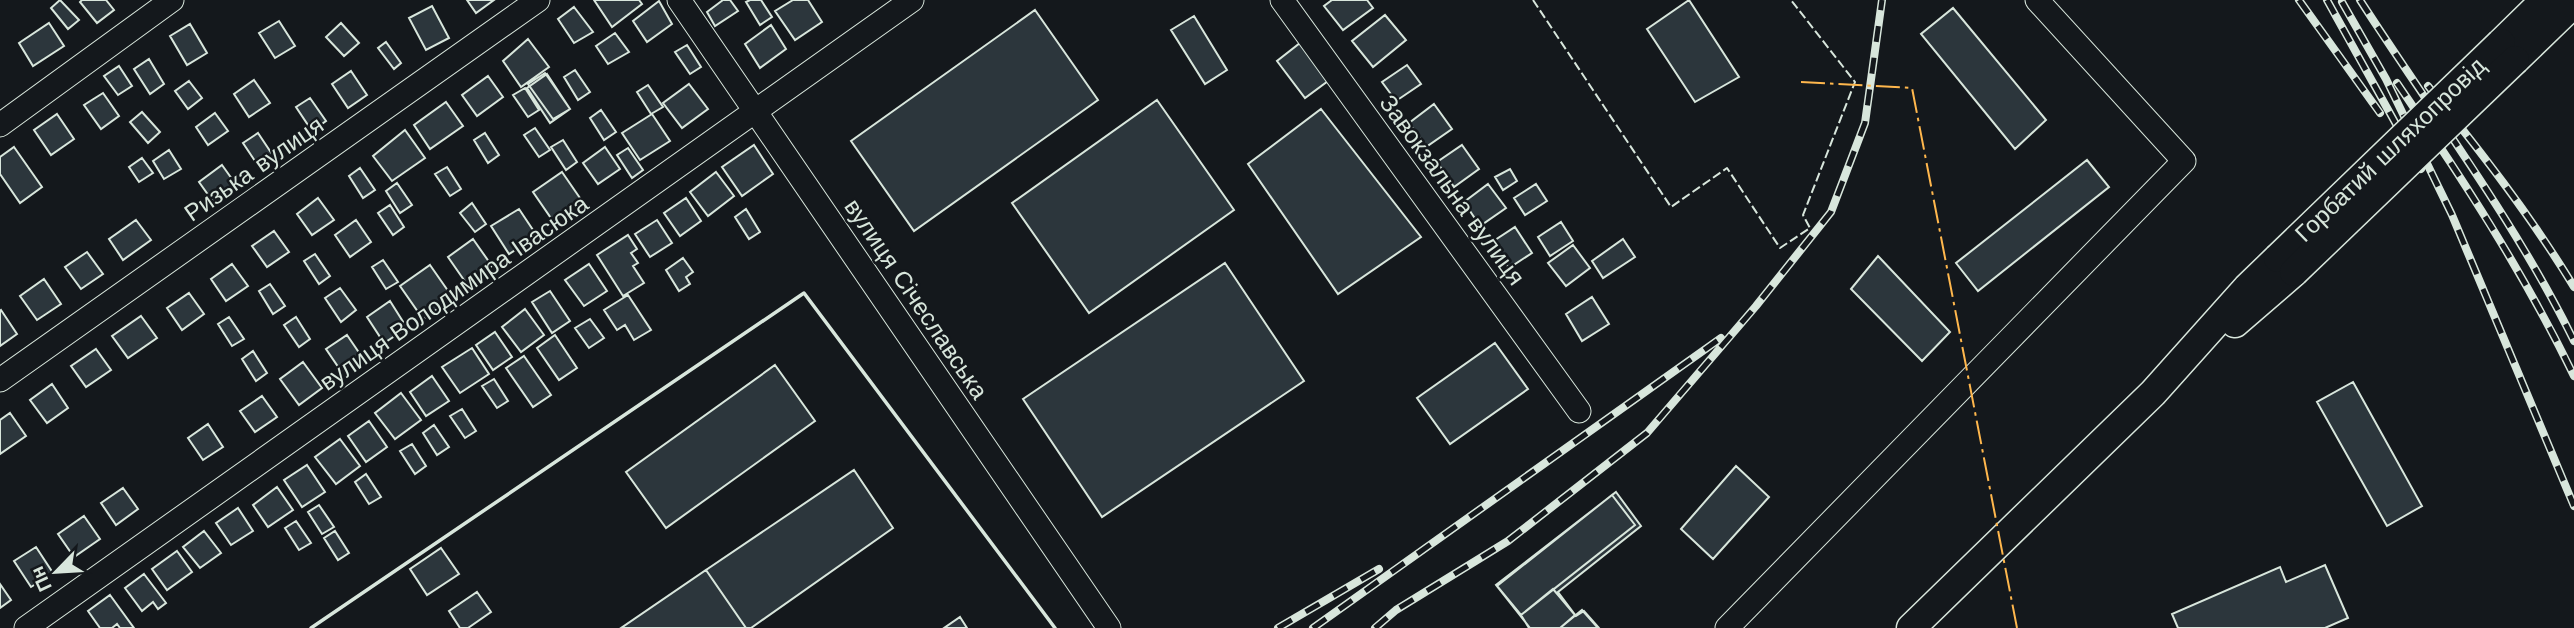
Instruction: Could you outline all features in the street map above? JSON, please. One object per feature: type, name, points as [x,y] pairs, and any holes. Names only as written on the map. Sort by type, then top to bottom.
[{"type":"main road","points":[[2508,52],[2545,0]]},
{"type":"main road","points":[[2508,52],[2574,3]]},
{"type":"main road","name":"Горбатий шляхопровід","points":[[1911,628],[2152,393],[2247,288],[2286,265],[2508,52]]},
{"type":"street","points":[[0,125],[172,0]]},
{"type":"street","name":"Ризька вулиця","points":[[0,380],[538,0]]},
{"type":"street","name":"вулиця Січеславська","points":[[679,0],[1109,628]]},
{"type":"street","name":"вулиця Володимира Івасюка","points":[[26,628],[912,0]]},
{"type":"street","name":"Завокзальна вулиця","points":[[1282,0],[1579,411]]},
{"type":"street","points":[[1727,628],[2184,161],[2037,0]]},
{"type":"building","points":[[60,0],[79,20],[68,29],[51,8]]},
{"type":"building","points":[[106,0],[114,10],[97,23],[80,2]]},
{"type":"building","points":[[467,0],[494,0],[476,13]]},
{"type":"building","points":[[594,0],[639,0],[642,4],[612,27]]},
{"type":"building","points":[[723,0],[730,0],[738,11],[715,26],[707,12]]},
{"type":"building","points":[[761,0],[772,17],[760,25],[746,2]]},
{"type":"building","points":[[793,0],[808,0],[822,22],[795,40],[775,11]]},
{"type":"building","points":[[1332,0],[1367,0],[1373,8],[1343,30],[1324,6]]},
{"type":"building","points":[[1689,0],[1739,77],[1695,102],[1647,29]]},
{"type":"building","points":[[659,1],[672,24],[647,42],[633,21]]},
{"type":"building","points":[[432,6],[449,38],[426,50],[409,18]]},
{"type":"building","points":[[574,7],[593,32],[574,43],[558,19]]},
{"type":"building","points":[[1953,8],[2046,120],[2015,149],[1921,34]]},
{"type":"building","points":[[1035,10],[1098,100],[914,231],[851,141]]},
{"type":"building","points":[[1385,15],[1406,40],[1373,67],[1352,41]]},
{"type":"building","points":[[1194,16],[1227,70],[1205,84],[1171,30]]},
{"type":"building","points":[[279,21],[295,46],[275,58],[259,33]]},
{"type":"building","points":[[49,23],[64,46],[33,66],[19,43]]},
{"type":"building","points":[[341,23],[359,43],[344,56],[326,37]]},
{"type":"building","points":[[190,24],[207,53],[187,65],[170,36]]},
{"type":"building","points":[[771,25],[786,49],[760,68],[745,44]]},
{"type":"building","points":[[615,33],[629,52],[608,64],[596,46]]},
{"type":"building","points":[[528,39],[549,67],[521,87],[503,61]]},
{"type":"building","points":[[386,42],[401,63],[394,69],[378,48]]},
{"type":"building","points":[[1300,43],[1328,81],[1305,98],[1277,61]]},
{"type":"building","points":[[687,45],[701,67],[690,74],[675,52]]},
{"type":"building","points":[[149,59],[164,84],[150,94],[134,69]]},
{"type":"building","points":[[1407,65],[1421,84],[1396,101],[1382,82]]},
{"type":"building","points":[[119,66],[132,86],[118,95],[104,76]]},
{"type":"building","points":[[575,70],[590,92],[578,100],[564,77]]},
{"type":"building","points":[[351,71],[367,95],[348,108],[332,84]]},
{"type":"building","points":[[545,73],[570,109],[553,119],[528,84]]},
{"type":"building","points":[[547,74],[570,109],[550,123],[527,88]]},
{"type":"building","points":[[488,76],[503,97],[477,116],[462,95]]},
{"type":"building","points":[[254,80],[270,103],[249,117],[234,94]]},
{"type":"building","points":[[189,81],[202,98],[188,109],[175,91]]},
{"type":"building","points":[[689,84],[708,109],[682,128],[663,103]]},
{"type":"building","points":[[648,85],[663,107],[651,114],[637,92]]},
{"type":"building","points":[[525,88],[539,110],[528,117],[513,95]]},
{"type":"building","points":[[103,93],[119,116],[101,129],[84,105]]},
{"type":"building","points":[[310,98],[326,121],[312,131],[296,107]]},
{"type":"building","points":[[1157,100],[1234,210],[1089,313],[1012,203]]},
{"type":"building","points":[[446,102],[463,126],[430,149],[414,125]]},
{"type":"building","points":[[1434,104],[1452,129],[1426,147],[1409,123]]},
{"type":"building","points":[[1321,109],[1421,237],[1338,294],[1248,164]]},
{"type":"building","points":[[601,110],[616,132],[604,140],[590,118]]},
{"type":"building","points":[[142,112],[160,132],[148,143],[130,122]]},
{"type":"building","points":[[215,113],[228,131],[208,145],[196,127]]},
{"type":"building","points":[[57,114],[74,139],[51,155],[34,130]]},
{"type":"building","points":[[652,114],[670,141],[640,160],[622,133]]},
{"type":"building","points":[[535,128],[550,150],[539,157],[524,135]]},
{"type":"building","points":[[405,130],[425,158],[392,181],[373,156]]},
{"type":"building","points":[[258,133],[274,157],[259,167],[243,143]]},
{"type":"building","points":[[485,133],[499,155],[488,163],[474,140]]},
{"type":"building","points":[[563,140],[577,162],[566,170],[551,147]]},
{"type":"building","points":[[754,145],[773,174],[742,196],[722,167]]},
{"type":"building","points":[[1462,145],[1479,169],[1454,187],[1437,162]]},
{"type":"building","points":[[14,147],[42,187],[20,203],[0,174],[0,157]]},
{"type":"building","points":[[605,147],[620,169],[598,184],[583,163]]},
{"type":"building","points":[[628,148],[643,170],[632,178],[617,155]]},
{"type":"building","points":[[169,150],[181,169],[164,179],[153,161]]},
{"type":"building","points":[[142,158],[153,173],[139,182],[129,167]]},
{"type":"building","points":[[2087,160],[2109,187],[1978,291],[1956,263]]},
{"type":"building","points":[[222,165],[237,186],[214,203],[199,182]]},
{"type":"building","points":[[447,167],[461,189],[450,196],[435,174]]},
{"type":"building","points":[[360,168],[375,190],[363,198],[349,176]]},
{"type":"building","points":[[1510,169],[1517,181],[1503,190],[1495,177]]},
{"type":"building","points":[[562,172],[582,201],[553,221],[533,192]]},
{"type":"building","points":[[716,172],[734,196],[708,216],[690,192]]},
{"type":"building","points":[[397,183],[412,205],[400,213],[386,191]]},
{"type":"building","points":[[1488,184],[1506,208],[1480,226],[1464,202]]},
{"type":"building","points":[[1536,184],[1547,201],[1525,215],[1514,198]]},
{"type":"building","points":[[318,198],[334,220],[312,235],[297,214]]},
{"type":"building","points":[[686,198],[701,221],[680,236],[664,213]]},
{"type":"building","points":[[472,203],[486,224],[475,232],[460,213]]},
{"type":"building","points":[[390,205],[404,227],[393,235],[378,213]]},
{"type":"building","points":[[519,209],[537,236],[509,254],[491,226]]},
{"type":"building","points":[[746,209],[760,232],[749,239],[735,217]]},
{"type":"building","points":[[136,220],[151,240],[123,260],[109,239]]},
{"type":"building","points":[[356,220],[371,242],[350,257],[335,235]]},
{"type":"building","points":[[657,220],[672,243],[650,257],[635,234]]},
{"type":"building","points":[[1561,222],[1573,241],[1550,256],[1538,237]]},
{"type":"building","points":[[1515,227],[1532,253],[1509,268],[1492,242]]},
{"type":"building","points":[[274,231],[289,252],[267,267],[252,246]]},
{"type":"building","points":[[628,235],[637,249],[631,253],[638,263],[633,266],[644,283],[623,296],[597,255]]},
{"type":"building","points":[[473,239],[492,266],[466,283],[448,257]]},
{"type":"building","points":[[1623,239],[1635,257],[1603,278],[1592,261]]},
{"type":"building","points":[[1573,245],[1590,268],[1566,286],[1548,263]]},
{"type":"building","points":[[87,252],[103,274],[81,289],[65,267]]},
{"type":"building","points":[[315,254],[330,276],[319,284],[304,261]]},
{"type":"building","points":[[1878,256],[1950,332],[1922,361],[1851,289]]},
{"type":"building","points":[[683,258],[693,272],[686,277],[690,284],[679,291],[666,270]]},
{"type":"building","points":[[383,260],[398,282],[386,289],[372,267]]},
{"type":"building","points":[[1225,263],[1304,381],[1102,517],[1023,399]]},
{"type":"building","points":[[232,264],[248,286],[226,301],[211,279]]},
{"type":"building","points":[[589,264],[607,291],[584,306],[565,280]]},
{"type":"building","points":[[430,265],[453,298],[423,319],[400,286]]},
{"type":"building","points":[[44,279],[61,304],[37,320],[20,296]]},
{"type":"building","points":[[270,284],[285,306],[273,314],[259,291]]},
{"type":"building","points":[[340,288],[356,310],[341,322],[325,298]]},
{"type":"building","points":[[550,291],[570,321],[552,333],[532,302]]},
{"type":"building","points":[[189,293],[204,314],[182,330],[167,308]]},
{"type":"building","points":[[628,295],[651,330],[634,340],[625,325],[617,330],[604,310]]},
{"type":"building","points":[[1592,297],[1609,324],[1582,341],[1566,314]]},
{"type":"building","points":[[390,301],[407,328],[384,343],[367,317]]},
{"type":"building","points":[[525,309],[544,335],[521,352],[502,327]]},
{"type":"building","points":[[0,311],[17,334],[0,346]]},
{"type":"building","points":[[141,316],[157,338],[128,358],[112,336]]},
{"type":"building","points":[[229,317],[244,339],[232,346],[218,324]]},
{"type":"building","points":[[296,317],[310,339],[299,347],[284,325]]},
{"type":"building","points":[[590,319],[604,338],[589,348],[575,328]]},
{"type":"building","points":[[495,332],[512,357],[493,370],[476,345]]},
{"type":"building","points":[[347,335],[362,357],[341,371],[326,349]]},
{"type":"building","points":[[555,335],[577,368],[559,380],[537,348]]},
{"type":"building","points":[[1495,343],[1528,389],[1450,444],[1417,398]]},
{"type":"building","points":[[472,348],[489,374],[460,393],[442,367]]},
{"type":"building","points":[[96,349],[111,370],[86,387],[71,366]]},
{"type":"building","points":[[253,351],[267,373],[256,381],[242,359]]},
{"type":"building","points":[[524,356],[551,395],[533,407],[506,368]]},
{"type":"building","points":[[303,362],[322,388],[299,405],[280,379]]},
{"type":"building","points":[[775,365],[815,421],[666,528],[626,472]]},
{"type":"building","points":[[432,376],[449,401],[426,416],[410,392]]},
{"type":"building","points":[[494,379],[508,401],[497,408],[482,386]]},
{"type":"building","points":[[2353,382],[2422,506],[2387,526],[2317,402]]},
{"type":"building","points":[[52,384],[68,408],[47,423],[30,400]]},
{"type":"building","points":[[401,393],[421,420],[395,439],[375,413]]},
{"type":"building","points":[[262,396],[277,417],[255,432],[240,411]]},
{"type":"building","points":[[462,409],[476,431],[465,438],[450,416]]},
{"type":"building","points":[[10,413],[26,436],[0,454],[0,420]]},
{"type":"building","points":[[369,421],[387,447],[366,462],[348,436]]},
{"type":"building","points":[[208,424],[223,447],[203,460],[188,438]]},
{"type":"building","points":[[434,425],[449,447],[437,455],[423,433]]},
{"type":"building","points":[[340,439],[360,466],[336,484],[315,457]]},
{"type":"building","points":[[412,444],[426,466],[415,474],[400,451]]},
{"type":"building","points":[[307,465],[325,492],[302,507],[284,480]]},
{"type":"building","points":[[1736,466],[1769,497],[1713,559],[1681,529]]},
{"type":"building","points":[[854,470],[893,528],[751,628],[746,628],[706,570]]},
{"type":"building","points":[[366,474],[381,497],[369,504],[355,482]]},
{"type":"building","points":[[277,487],[293,510],[268,527],[253,505]]},
{"type":"building","points":[[123,488],[138,509],[116,525],[101,503]]},
{"type":"building","points":[[1616,492],[1641,526],[1558,592],[1576,616],[1584,611],[1599,628],[1530,628],[1496,585]]},
{"type":"building","points":[[1612,495],[1635,525],[1521,615],[1497,586]]},
{"type":"building","points":[[319,505],[334,527],[322,534],[308,512]]},
{"type":"building","points":[[238,508],[253,531],[231,545],[216,523]]},
{"type":"building","points":[[84,516],[100,539],[74,557],[58,534]]},
{"type":"building","points":[[296,521],[311,543],[299,550],[285,528]]},
{"type":"building","points":[[204,531],[221,553],[200,568],[183,547]]},
{"type":"building","points":[[335,531],[349,553],[338,560],[324,538]]},
{"type":"building","points":[[36,547],[53,573],[31,587],[14,561]]},
{"type":"building","points":[[441,548],[459,574],[427,595],[410,569]]},
{"type":"building","points":[[177,551],[192,572],[167,590],[152,569]]},
{"type":"building","points":[[2325,565],[2348,618],[2325,628],[2178,628],[2172,614],[2280,567],[2286,582]]},
{"type":"building","points":[[706,570],[746,628],[621,628]]},
{"type":"building","points":[[144,574],[166,603],[158,609],[153,602],[142,611],[125,588]]},
{"type":"building","points":[[0,584],[11,600],[0,608]]},
{"type":"building","points":[[1553,589],[1575,615],[1560,628],[1529,628],[1521,615]]},
{"type":"building","points":[[477,592],[491,612],[468,628],[460,628],[449,611]]},
{"type":"building","points":[[110,595],[134,628],[120,628],[117,624],[112,628],[100,628],[88,611]]},
{"type":"building","points":[[1582,610],[1598,628],[1560,628]]},
{"type":"building","points":[[960,617],[967,628],[944,628]]},
{"type":"railway","points":[[1375,628],[1396,610],[1508,541],[1647,433],[1756,306],[1831,212],[1865,123],[1882,0]]},
{"type":"railway","points":[[2299,0],[2380,113]]},
{"type":"railway","points":[[2327,0],[2421,169]]},
{"type":"railway","points":[[2360,0],[2500,210],[2574,341]]},
{"type":"railway","points":[[2342,2],[2386,79],[2452,215],[2574,506]]},
{"type":"railway","points":[[2397,83],[2491,226],[2534,299],[2574,376]]},
{"type":"railway","points":[[2428,86],[2523,209],[2574,287]]},
{"type":"railway","points":[[1313,628],[1721,338]]},
{"type":"railway","points":[[1278,628],[1379,569]]},
{"type":"fence","points":[[1533,0],[1671,207],[1727,168],[1780,248],[1810,228],[1803,215],[1855,82],[1791,0]]},
{"type":"wall","points":[[311,628],[804,293],[1055,628]]},
{"type":"power","points":[[1801,82],[1912,88],[2017,628]]}]
